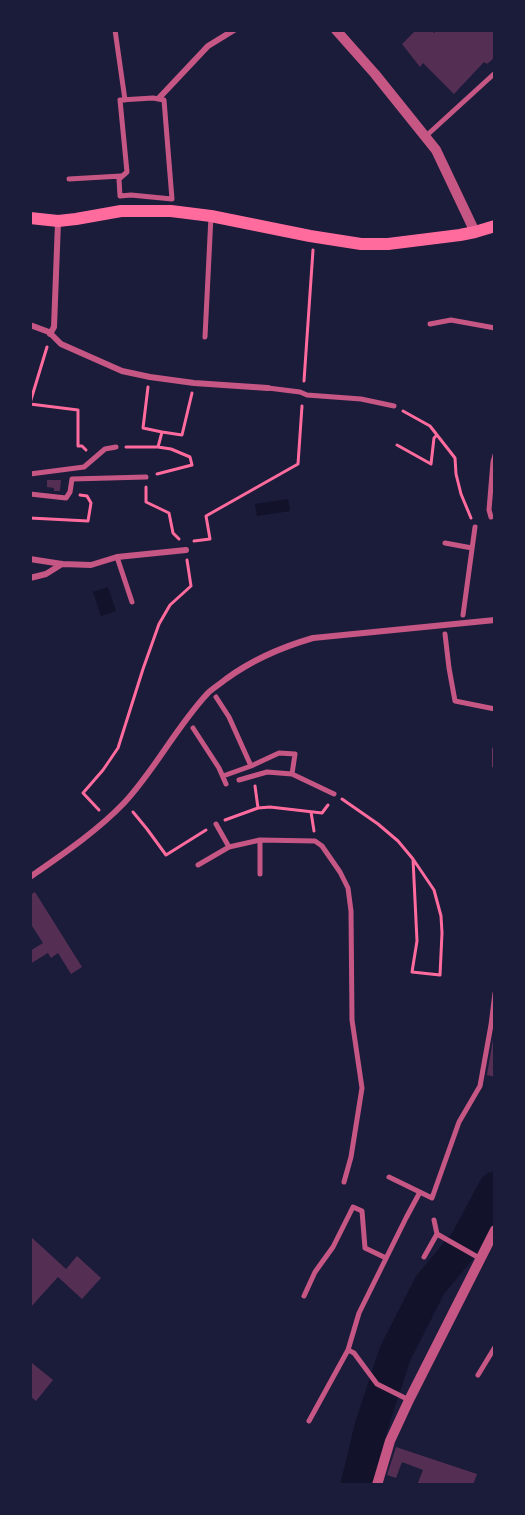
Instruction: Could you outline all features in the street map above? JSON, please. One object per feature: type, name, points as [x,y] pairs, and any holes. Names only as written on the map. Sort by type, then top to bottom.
[{"type":"main road","points":[[30,218],[58,221],[121,211],[171,211],[211,216],[361,244],[388,244],[475,232],[495,226]]},
{"type":"street","points":[[115,30],[124,100]]},
{"type":"street","points":[[159,98],[208,46],[234,30]]},
{"type":"street","points":[[336,30],[436,150],[475,232]]},
{"type":"street","points":[[426,136],[495,73]]},
{"type":"street","points":[[159,98],[164,100],[172,199],[120,196],[118,179],[127,172],[120,100],[159,98]]},
{"type":"street","points":[[69,179],[123,176]]},
{"type":"street","points":[[205,337],[211,216]]},
{"type":"street","points":[[50,336],[54,327],[58,221]]},
{"type":"street","points":[[430,324],[451,320],[495,328]]},
{"type":"street","points":[[30,325],[61,344],[122,371],[194,383],[268,388],[307,395],[361,399],[394,406]]},
{"type":"street","points":[[30,474],[84,467],[105,449],[116,447]]},
{"type":"street","points":[[491,517],[489,510],[495,455]]},
{"type":"street","points":[[30,494],[66,498],[70,492],[72,479],[146,477]]},
{"type":"street","points":[[463,615],[475,527]]},
{"type":"street","points":[[445,543],[472,548]]},
{"type":"street","points":[[30,559],[62,564],[91,565],[117,557],[186,550]]},
{"type":"street","points":[[117,557],[132,602]]},
{"type":"street","points":[[30,579],[46,574],[62,564]]},
{"type":"street","points":[[30,877],[82,840],[124,802],[209,692],[240,669],[290,645],[313,638],[495,620]]},
{"type":"street","points":[[445,634],[455,701],[495,709]]},
{"type":"street","points":[[216,697],[229,717],[251,766]]},
{"type":"street","points":[[193,728],[226,784]]},
{"type":"street","points":[[495,749],[495,766]]},
{"type":"street","points":[[223,776],[279,753],[295,753],[292,774]]},
{"type":"street","points":[[239,780],[267,772],[292,774],[334,794]]},
{"type":"street","points":[[216,824],[229,847]]},
{"type":"street","points":[[260,840],[261,874]]},
{"type":"street","points":[[198,865],[229,847],[260,840],[315,841],[322,846],[348,888],[351,911],[352,1020],[362,1088],[351,1157],[344,1182]]},
{"type":"street","points":[[388,1177],[432,1198],[459,1122],[480,1086],[495,993]]},
{"type":"street","points":[[309,1422],[348,1350],[359,1313],[420,1192]]},
{"type":"street","points":[[304,1296],[315,1272],[333,1247],[353,1207],[362,1211],[365,1248],[386,1258]]},
{"type":"street","points":[[424,1257],[437,1234],[434,1220]]},
{"type":"street","points":[[377,1485],[390,1441],[478,1257],[495,1230]]},
{"type":"street","points":[[437,1234],[478,1257]]},
{"type":"street","points":[[478,1375],[495,1347]]},
{"type":"street","points":[[348,1350],[354,1353],[377,1384],[410,1400]]},
{"type":"path","points":[[304,385],[313,245]]},
{"type":"path","points":[[50,336],[30,404],[78,410],[78,446],[84,448],[93,458]]},
{"type":"path","points":[[150,377],[143,428],[182,435],[194,383]]},
{"type":"path","points":[[182,543],[210,539],[206,516],[298,464],[303,393]]},
{"type":"path","points":[[394,406],[430,426],[455,458],[461,494],[475,527]]},
{"type":"path","points":[[158,447],[162,432]]},
{"type":"path","points":[[397,445],[431,464],[434,438],[437,435]]},
{"type":"path","points":[[103,813],[83,793],[104,770],[118,748],[142,669],[159,624],[170,605],[191,586],[186,550],[173,533],[170,513],[146,502],[146,477],[192,465],[190,457],[171,449],[158,447],[116,447]]},
{"type":"path","points":[[30,518],[88,521],[91,503],[87,496],[70,492]]},
{"type":"path","points":[[239,780],[243,788],[254,784],[258,808]]},
{"type":"path","points":[[311,812],[315,841]]},
{"type":"path","points":[[412,972],[440,975],[442,933],[441,916],[434,890],[413,859]]},
{"type":"shaded area","points":[[288,499],[290,511],[257,516],[255,504]]},
{"type":"shaded area","points":[[108,587],[116,611],[101,616],[93,592]]},
{"type":"building","points":[[416,30],[431,30],[434,33],[437,30],[495,30],[495,57],[487,64],[484,62],[454,94],[423,63],[420,67],[402,44]]},
{"type":"building","points":[[47,480],[61,480],[60,491],[47,487]]},
{"type":"building","points":[[35,892],[82,967],[71,974],[58,953],[51,958],[48,953],[30,964],[30,951],[43,943],[30,923],[30,895]]},
{"type":"building","points":[[495,1033],[495,1077],[487,1075]]},
{"type":"building","points":[[30,1236],[66,1269],[77,1256],[101,1278],[82,1299],[58,1277],[30,1308]]},
{"type":"building","points":[[32,1363],[53,1380],[36,1401],[30,1396],[30,1366]]},
{"type":"building","points":[[396,1447],[477,1474],[473,1485],[417,1485],[423,1470],[402,1462],[396,1478],[387,1475]]},
{"type":"waterway","points":[[357,1485],[371,1427],[395,1354],[430,1285],[466,1242],[495,1188]]}]
